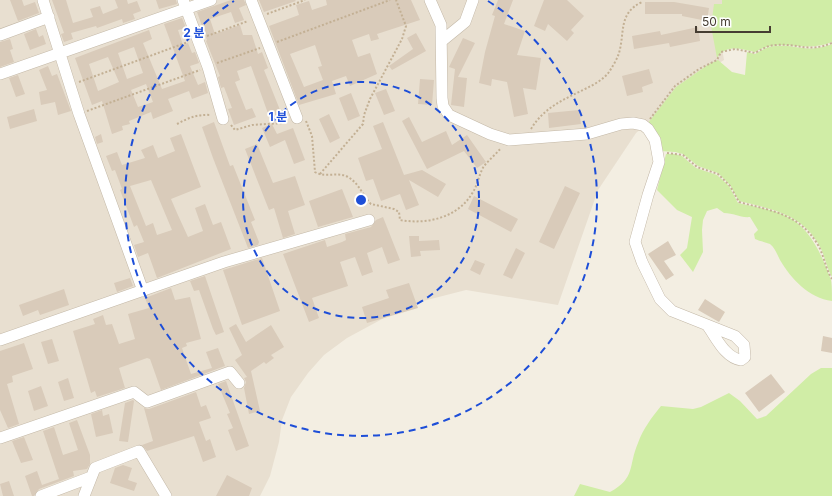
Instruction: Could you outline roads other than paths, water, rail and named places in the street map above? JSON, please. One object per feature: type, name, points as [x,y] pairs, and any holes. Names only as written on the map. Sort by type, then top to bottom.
[{"type":"street","points":[[43,0],[79,114],[143,291]]},
{"type":"street","points":[[0,74],[185,4],[211,0]]},
{"type":"street","points":[[251,0],[267,45],[297,118]]},
{"type":"street","points":[[430,0],[441,25],[443,40],[442,98],[443,106],[449,115],[490,134],[509,140],[587,134],[621,124],[642,125],[655,140],[659,162],[635,242],[642,262],[660,299],[672,311],[707,325]]},
{"type":"street","points":[[443,40],[465,22],[473,0]]},
{"type":"street","points":[[185,4],[208,67],[222,119]]},
{"type":"street","points":[[0,35],[49,17]]},
{"type":"street","points":[[0,340],[261,251],[370,220]]},
{"type":"street","points":[[0,438],[134,392],[147,402],[230,372],[239,383]]},
{"type":"street","points":[[84,496],[95,468],[140,451],[166,496]]},
{"type":"street","points":[[41,496],[91,477]]}]
